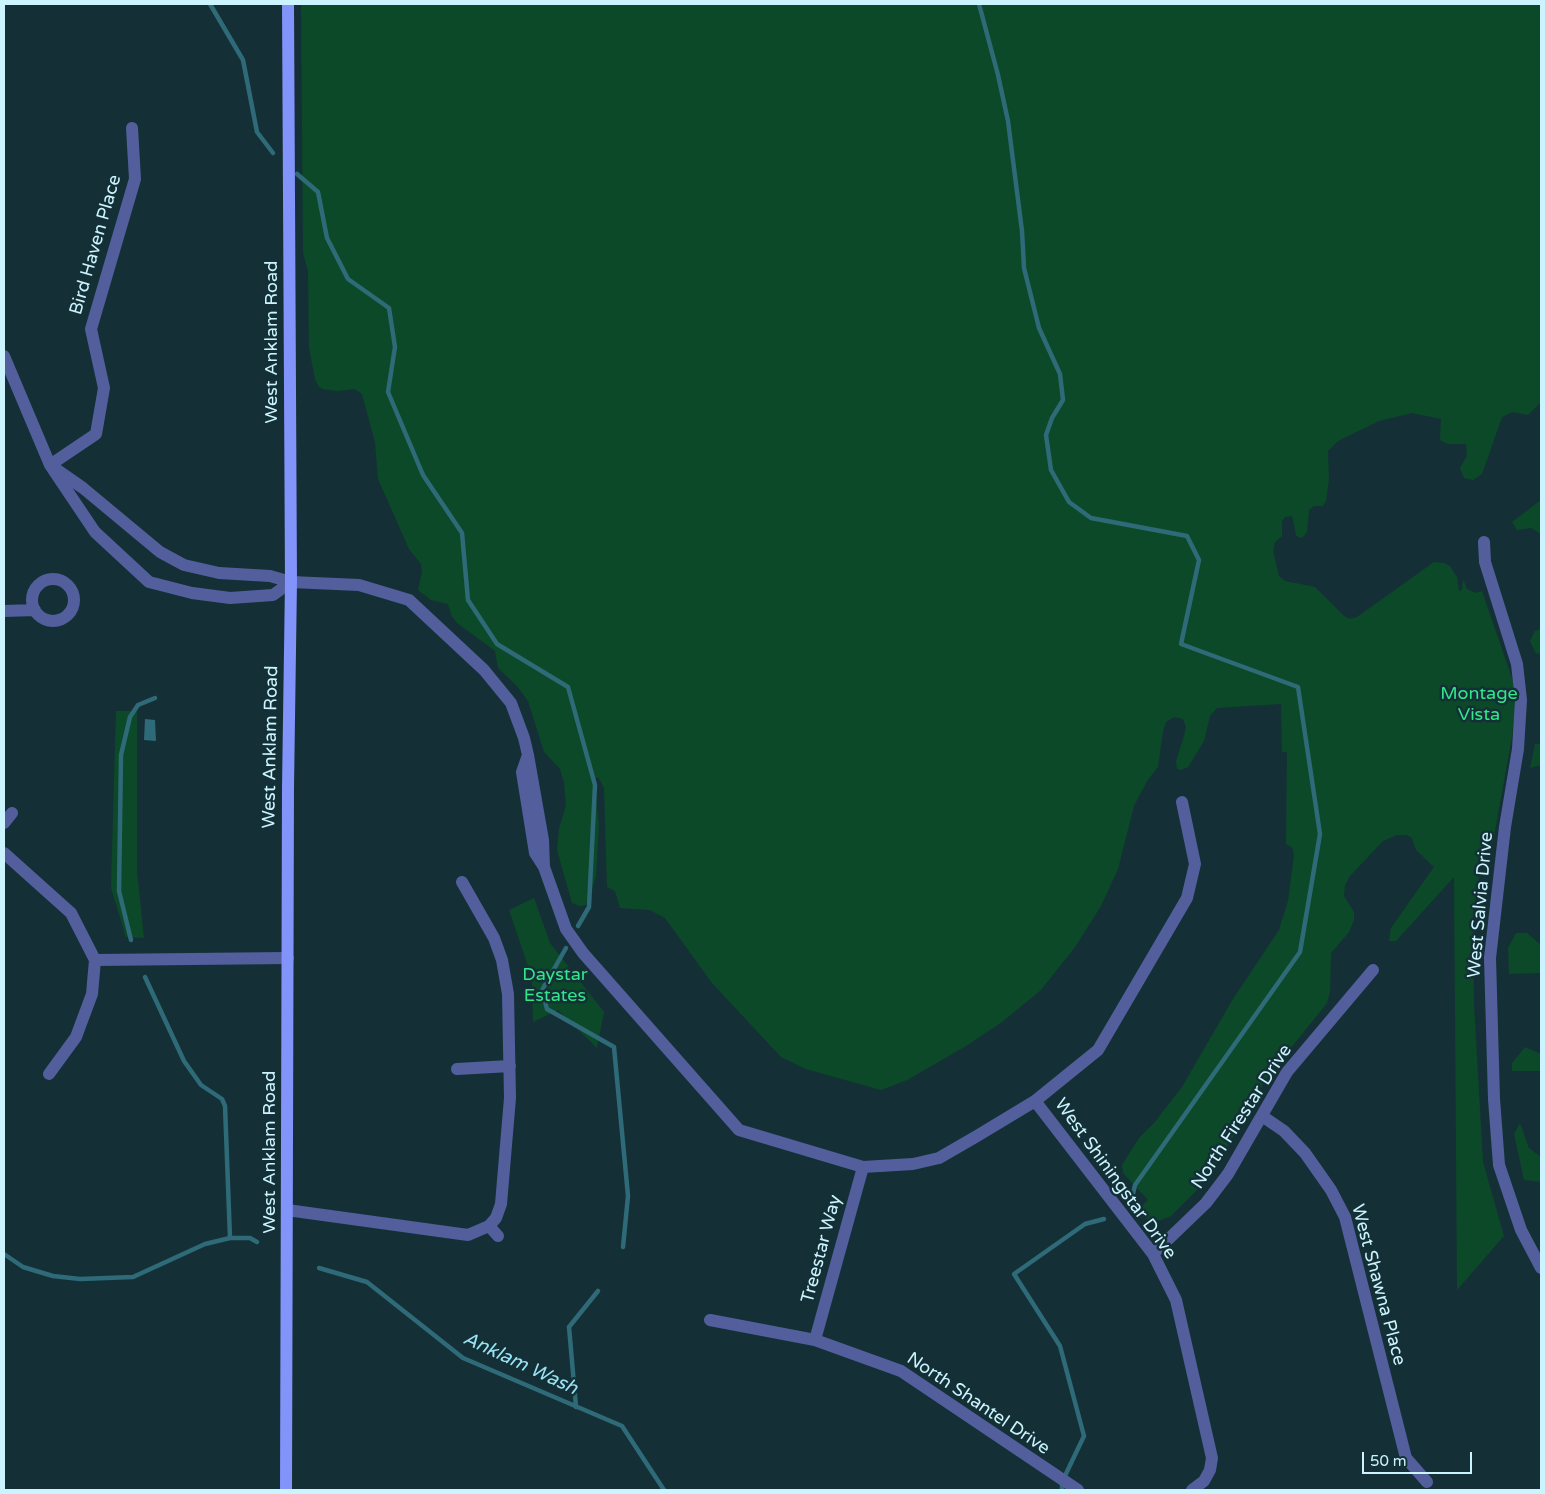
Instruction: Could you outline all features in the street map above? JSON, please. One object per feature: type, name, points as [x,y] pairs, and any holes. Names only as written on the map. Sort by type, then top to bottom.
[{"type":"main road","name":"West Anklam Road","points":[[286,1490],[288,787],[291,582],[288,4]]},
{"type":"street","name":"Bird Haven Place","points":[[50,465],[96,434],[104,388],[91,329],[135,179],[132,128]]},
{"type":"street","points":[[4,356],[50,465],[96,532],[149,582],[192,593],[230,598],[272,595],[291,582]]},
{"type":"street","points":[[50,465],[83,488],[160,552],[184,565],[219,573],[270,576],[291,582],[359,585],[409,600],[484,670],[511,703],[528,755],[543,840],[544,867],[566,929],[583,953],[739,1130],[863,1167],[913,1164],[939,1158],[1035,1101],[1098,1050],[1186,898],[1195,864],[1182,802]]},
{"type":"street","name":"West Salvia Drive","points":[[1484,542],[1486,562],[1518,664],[1521,700],[1518,749],[1505,827],[1490,958],[1494,1099],[1499,1165],[1521,1230],[1541,1268]]},
{"type":"street","points":[[4,611],[35,610]]},
{"type":"street","points":[[4,853],[71,913],[96,960],[92,994],[76,1037],[49,1074]]},
{"type":"street","points":[[287,1210],[468,1235],[489,1226],[496,1218],[501,1204],[510,1098],[508,994],[502,960],[494,938],[462,882]]},
{"type":"street","points":[[96,960],[288,958]]},
{"type":"street","name":"North Firestar Drive","points":[[1153,1254],[1206,1203],[1228,1174],[1287,1072],[1373,970]]},
{"type":"street","points":[[457,1069],[510,1066]]},
{"type":"street","name":"West Shiningstar Drive","points":[[1035,1101],[1153,1254],[1176,1300],[1211,1447],[1210,1470],[1202,1486]]},
{"type":"street","name":"West Shawna Place","points":[[1262,1116],[1284,1131],[1306,1153],[1331,1190],[1344,1217],[1406,1458],[1427,1482]]},
{"type":"street","name":"Treestar Way","points":[[815,1340],[863,1167]]},
{"type":"street","points":[[489,1226],[498,1236]]},
{"type":"street","name":"North Shantel Drive","points":[[710,1320],[815,1340],[901,1371],[1078,1490]]},
{"type":"green space","name":"Montage Vista","points":[[301,4],[1541,4],[1541,402],[1528,415],[1512,412],[1502,417],[1482,474],[1473,480],[1464,478],[1460,468],[1467,456],[1466,444],[1448,444],[1440,440],[1441,419],[1412,413],[1379,421],[1338,441],[1328,451],[1329,479],[1326,501],[1323,506],[1314,506],[1309,510],[1307,532],[1300,538],[1296,535],[1292,516],[1285,517],[1282,522],[1282,536],[1275,542],[1273,551],[1279,576],[1285,581],[1315,587],[1344,616],[1350,619],[1357,617],[1434,562],[1450,566],[1457,577],[1459,591],[1462,590],[1463,579],[1467,589],[1476,593],[1482,591],[1513,681],[1515,707],[1512,737],[1493,842],[1484,851],[1473,911],[1474,1004],[1483,1162],[1504,1236],[1457,1290],[1454,877],[1396,941],[1389,941],[1391,928],[1434,867],[1416,850],[1412,838],[1407,835],[1397,835],[1383,841],[1350,876],[1345,885],[1344,896],[1354,912],[1354,920],[1349,932],[1331,953],[1330,992],[1327,1003],[1266,1079],[1219,1161],[1197,1190],[1171,1216],[1153,1221],[1143,1217],[1138,1210],[1148,1200],[1123,1173],[1122,1165],[1139,1138],[1154,1123],[1182,1087],[1233,999],[1279,930],[1288,901],[1294,855],[1292,847],[1286,844],[1287,752],[1282,752],[1281,704],[1217,708],[1210,716],[1204,741],[1188,767],[1181,770],[1177,769],[1176,761],[1186,727],[1183,719],[1174,717],[1166,722],[1158,767],[1147,781],[1134,806],[1118,869],[1101,906],[1075,947],[1041,990],[1002,1022],[966,1046],[907,1080],[881,1090],[806,1069],[781,1057],[712,983],[665,918],[650,910],[620,908],[615,891],[607,887],[604,788],[598,777],[594,779],[599,825],[596,877],[586,905],[580,906],[572,903],[557,850],[559,828],[566,806],[564,782],[560,769],[544,752],[528,701],[517,686],[498,668],[495,651],[457,623],[452,616],[448,604],[431,600],[418,590],[422,572],[421,564],[409,549],[378,479],[375,442],[362,394],[355,389],[337,391],[323,389],[319,387],[315,379],[309,348],[308,271],[303,253]]},
{"type":"green space","points":[[1541,500],[1541,534],[1531,528],[1517,530],[1512,522]]},
{"type":"green space","points":[[1541,629],[1541,653],[1536,654],[1530,641],[1535,631]]},
{"type":"green space","points":[[116,711],[137,711],[137,872],[144,938],[126,937],[111,888]]},
{"type":"green space","points":[[1535,744],[1541,744],[1541,765],[1530,768]]},
{"type":"green space","name":"Daystar Estates","points":[[534,898],[550,943],[604,1012],[597,1048],[558,1010],[533,1022],[532,978],[509,910]]},
{"type":"green space","points":[[1516,933],[1527,933],[1541,945],[1541,973],[1509,974],[1508,948]]},
{"type":"green space","points":[[1525,1047],[1541,1054],[1541,1071],[1512,1071],[1512,1063]]},
{"type":"green space","points":[[1520,1123],[1529,1148],[1541,1157],[1541,1182],[1524,1180],[1514,1134]]},
{"type":"water","points":[[145,719],[155,720],[156,741],[144,740]]},
{"type":"waterway","points":[[210,4],[243,60],[257,132],[273,153]]},
{"type":"waterway","points":[[979,4],[1008,121],[1022,231],[1024,268],[1039,328],[1060,374],[1063,400],[1052,418],[1046,435],[1051,470],[1069,502],[1091,518],[1187,536],[1199,560],[1181,644],[1298,687],[1320,834],[1300,952],[1135,1185],[1132,1198]]},
{"type":"waterway","points":[[297,174],[318,192],[327,238],[348,279],[389,308],[395,347],[388,392],[423,475],[462,533],[468,600],[497,644],[568,687],[595,785],[589,907],[578,926]]},
{"type":"waterway","points":[[131,940],[119,891],[121,755],[130,717],[138,705],[155,698]]},
{"type":"waterway","points":[[566,948],[542,990],[547,1009],[614,1047],[628,1196],[623,1247]]},
{"type":"waterway","points":[[145,977],[184,1061],[201,1085],[222,1099],[225,1106],[230,1238]]},
{"type":"waterway","points":[[1062,1490],[1062,1482],[1084,1436],[1060,1346],[1014,1274],[1085,1224],[1104,1219]]},
{"type":"waterway","name":"Anklam Wash","points":[[4,1254],[23,1267],[53,1276],[80,1279],[133,1277],[205,1244],[230,1238],[250,1238],[257,1242]]},
{"type":"waterway","name":"Anklam Wash","points":[[319,1268],[367,1282],[463,1358],[622,1426],[664,1490]]},
{"type":"waterway","points":[[576,1407],[569,1327],[598,1291]]}]
